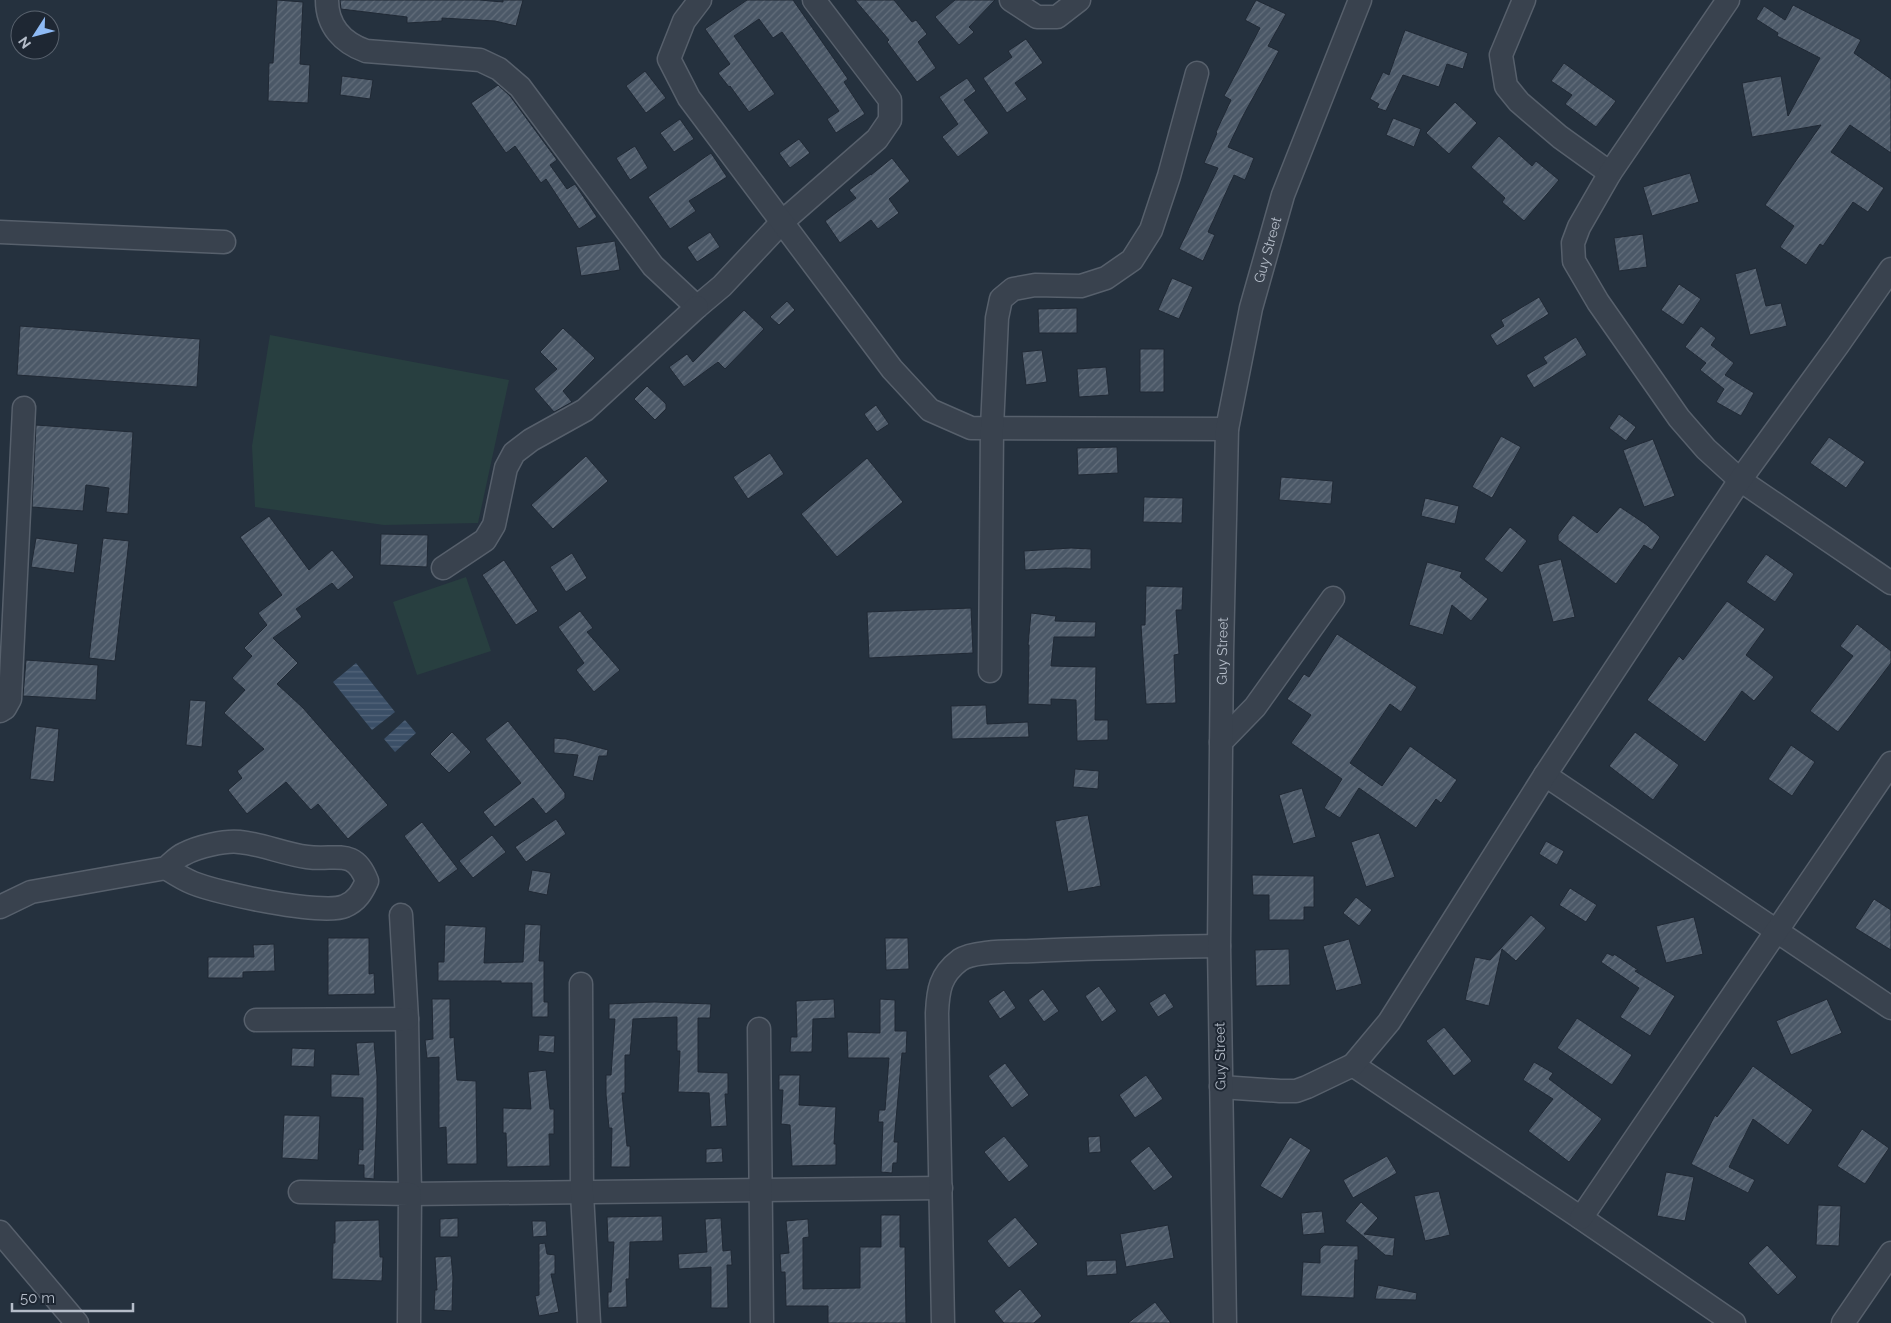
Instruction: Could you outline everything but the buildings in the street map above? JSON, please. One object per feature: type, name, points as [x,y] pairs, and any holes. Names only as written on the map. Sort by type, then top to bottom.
[{"type":"street","points":[[327,0],[327,8],[332,24],[340,36],[353,46],[366,51],[480,60],[499,70],[520,87],[653,266],[697,307]]},
{"type":"street","points":[[700,0],[684,21],[669,59],[689,98],[892,369],[930,410],[971,428],[1227,428]]},
{"type":"street","points":[[443,568],[485,540],[494,525],[506,468],[514,453],[531,440],[585,410],[722,286],[782,222],[878,138],[890,120],[890,100],[814,0]]},
{"type":"street","points":[[1011,0],[1037,17],[1057,17],[1079,0]]},
{"type":"street","name":"Guy Street","points":[[1225,1323],[1218,946],[1227,428],[1251,308],[1283,195],[1360,0]]},
{"type":"street","points":[[1524,0],[1501,55],[1506,86],[1519,102],[1560,137],[1610,174]]},
{"type":"street","points":[[1728,0],[1610,174],[1579,227],[1573,243],[1574,261],[1598,302],[1679,418],[1706,449],[1740,480],[1891,583]]},
{"type":"street","points":[[990,671],[992,428],[997,318],[1001,299],[1013,289],[1035,285],[1081,286],[1106,278],[1132,260],[1151,230],[1169,176],[1197,73]]},
{"type":"street","points":[[0,232],[224,242]]},
{"type":"street","points":[[1221,1087],[1296,1091],[1353,1065],[1389,1022],[1545,775],[1740,480],[1891,269]]},
{"type":"street","points":[[0,711],[5,708],[10,699],[24,408]]},
{"type":"street","points":[[1221,742],[1255,707],[1334,598]]},
{"type":"street","points":[[1582,1218],[1891,763]]},
{"type":"street","points":[[1545,775],[1778,930],[1891,1008]]},
{"type":"street","points":[[0,907],[31,892],[166,868],[189,851],[214,844],[238,841],[307,857],[352,859],[362,868],[367,881],[360,896],[344,907],[323,909],[219,892],[191,882],[166,868]]},
{"type":"street","points":[[401,915],[407,1019],[410,1194],[409,1323]]},
{"type":"street","points":[[943,1323],[937,1013],[938,988],[945,974],[962,959],[980,954],[1081,948],[1218,946]]},
{"type":"street","points":[[581,984],[582,1193],[589,1323]]},
{"type":"street","points":[[256,1020],[407,1019]]},
{"type":"street","points":[[759,1029],[762,1323]]},
{"type":"street","points":[[1353,1065],[1582,1218],[1734,1323]]},
{"type":"street","points":[[300,1192],[410,1194],[582,1193],[941,1188]]},
{"type":"street","points":[[0,1232],[77,1323]]},
{"type":"street","points":[[1843,1323],[1891,1253]]},
{"type":"green space","points":[[270,335],[509,380],[478,523],[384,525],[255,507],[252,446]]},
{"type":"green space","points":[[466,577],[491,651],[417,675],[393,602]]},
{"type":"water","points":[[356,663],[395,712],[372,730],[333,682]]},
{"type":"water","points":[[405,720],[416,733],[395,752],[384,739]]}]
